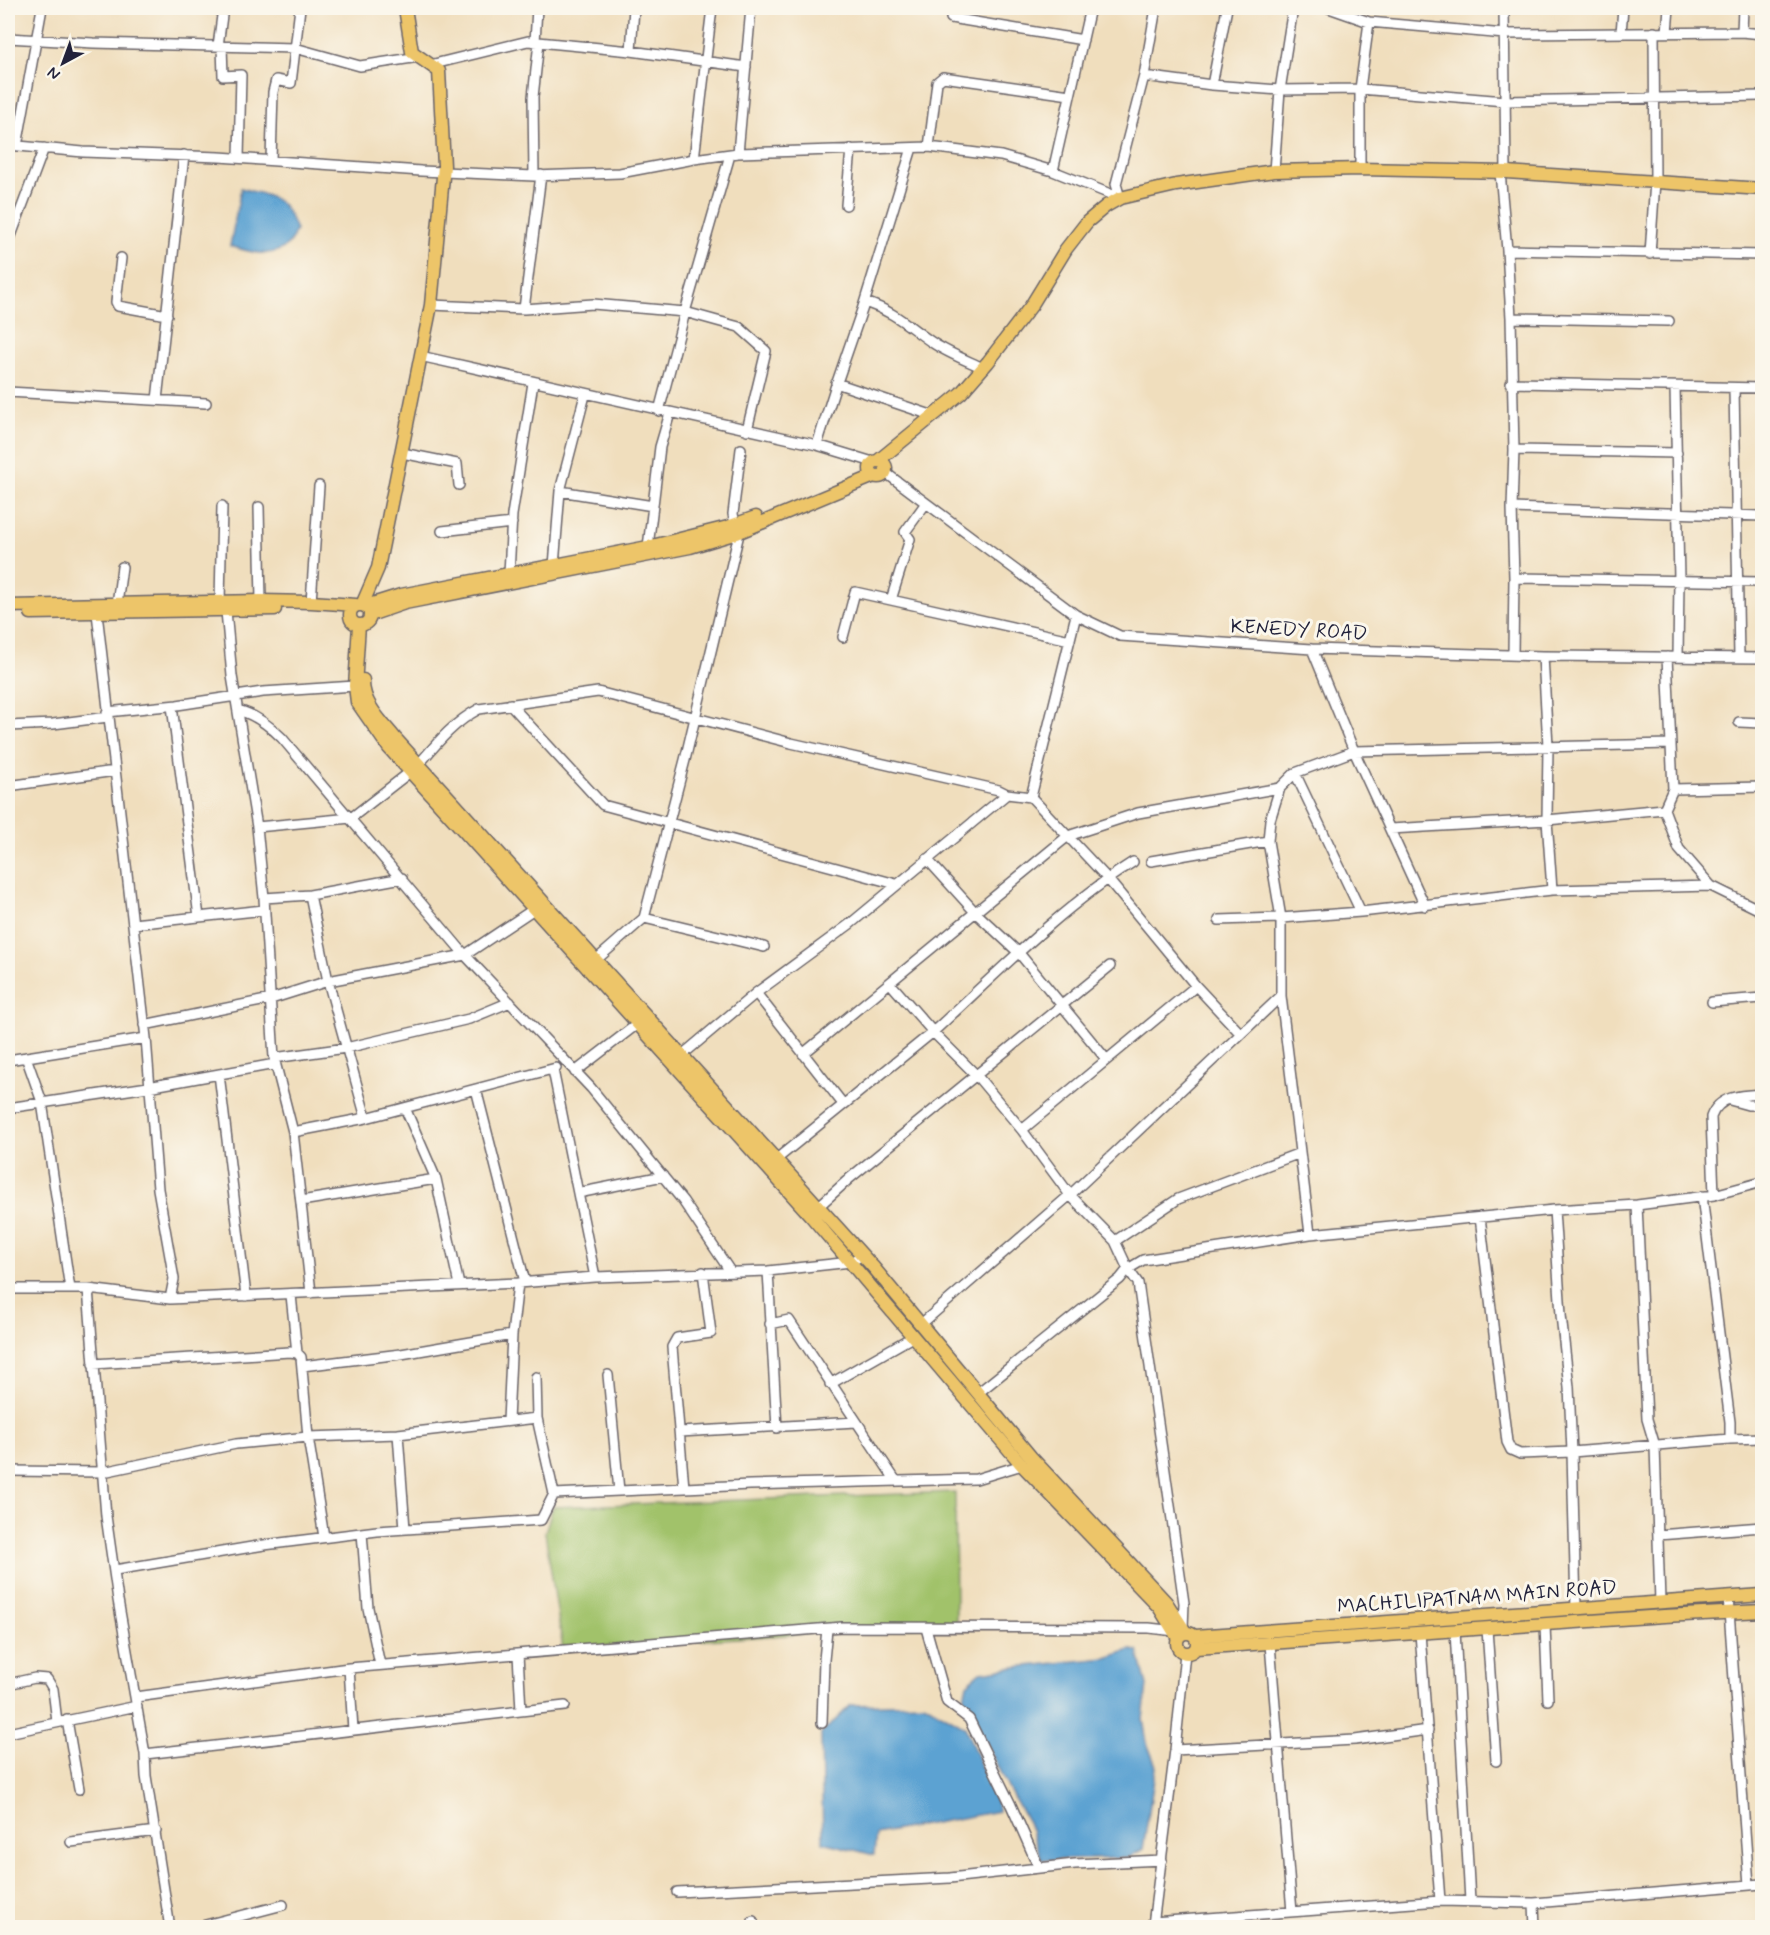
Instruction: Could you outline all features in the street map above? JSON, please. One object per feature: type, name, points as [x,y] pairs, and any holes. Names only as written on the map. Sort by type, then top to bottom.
[{"type":"main road","points":[[405,8],[412,52],[439,71],[443,171],[431,305],[378,568],[361,613],[355,686],[357,702],[389,748],[414,768],[596,960],[819,1206],[862,1255],[1022,1466],[1160,1607],[1185,1638]]},
{"type":"main road","points":[[8,606],[117,604],[223,606],[311,608],[361,613],[690,547],[876,468],[961,393],[983,369],[1031,306],[1066,249],[1087,222],[1120,198],[1176,185],[1274,171],[1360,169],[1503,172],[1762,189]]},
{"type":"main road","points":[[8,613],[97,613],[223,606],[261,601],[311,602],[361,613],[401,595],[736,529]]},
{"type":"main road","points":[[361,613],[363,690],[380,720],[414,768],[636,1025],[851,1262],[978,1394],[1031,1457],[1166,1602],[1185,1638]]},
{"type":"main road","name":"MACHILIPATNAM MAIN ROAD","points":[[1185,1638],[1762,1595]]},
{"type":"main road","name":"MACHILIPATNAM MAIN ROAD","points":[[1185,1638],[1270,1644],[1762,1611]]},
{"type":"main road","points":[[1350,1625],[1351,1638]]},
{"type":"street","points":[[42,8],[12,145],[83,152],[184,155],[421,171],[537,176],[620,173],[734,154],[929,147],[1001,156],[1053,171],[1120,198]]},
{"type":"street","points":[[223,8],[220,46],[223,76],[241,75],[240,158]]},
{"type":"street","points":[[271,160],[273,92],[276,80],[291,83],[300,8]]},
{"type":"street","points":[[524,309],[537,176],[533,97],[537,8]]},
{"type":"street","points":[[631,51],[634,8]]},
{"type":"street","points":[[694,159],[712,8]]},
{"type":"street","points":[[659,411],[685,312],[734,154],[746,67],[751,8]]},
{"type":"street","points":[[1053,171],[1090,8]]},
{"type":"street","points":[[1120,198],[1116,184],[1144,76],[1156,8]]},
{"type":"street","points":[[1212,85],[1227,8]]},
{"type":"street","points":[[1274,171],[1280,90],[1293,8]]},
{"type":"street","points":[[1329,8],[1369,22],[1505,34],[1654,32],[1762,34]]},
{"type":"street","points":[[1504,8],[1503,172],[1511,318],[1514,450],[1513,654]]},
{"type":"street","points":[[1621,33],[1623,8]]},
{"type":"street","points":[[1667,32],[1669,8]]},
{"type":"street","points":[[1742,32],[1743,8]]},
{"type":"street","points":[[951,18],[1083,39]]},
{"type":"street","points":[[1360,169],[1360,89],[1369,22]]},
{"type":"street","points":[[1650,254],[1655,181],[1654,32]]},
{"type":"street","points":[[8,38],[93,43],[295,48],[360,66],[425,61],[528,41],[631,51],[746,67]]},
{"type":"street","points":[[1144,76],[1212,85],[1280,90],[1360,89],[1505,101],[1762,96]]},
{"type":"street","points":[[929,147],[938,81],[943,77],[1070,94]]},
{"type":"street","points":[[8,244],[44,148]]},
{"type":"street","points":[[817,446],[836,383],[865,302],[912,148]]},
{"type":"street","points":[[846,205],[850,149]]},
{"type":"street","points":[[157,400],[184,155]]},
{"type":"street","points":[[1507,250],[1762,255]]},
{"type":"street","points":[[121,258],[116,302],[118,306],[167,315]]},
{"type":"street","points":[[865,302],[890,311],[938,346],[983,369]]},
{"type":"street","points":[[431,305],[524,309],[593,304],[685,312],[740,327],[765,351],[747,430]]},
{"type":"street","points":[[1511,318],[1669,321]]},
{"type":"street","name":"KENEDY ROAD","points":[[420,356],[817,446],[876,468],[926,502],[1076,615],[1120,636],[1312,649],[1543,656],[1762,658]]},
{"type":"street","points":[[509,574],[512,523],[533,383]]},
{"type":"street","points":[[836,383],[934,416]]},
{"type":"street","points":[[1511,383],[1762,388]]},
{"type":"street","points":[[1676,387],[1678,657]]},
{"type":"street","points":[[1734,388],[1739,657]]},
{"type":"street","points":[[8,392],[206,403]]},
{"type":"street","points":[[554,566],[560,491],[585,395]]},
{"type":"street","points":[[648,547],[660,447],[670,413]]},
{"type":"street","points":[[596,960],[644,918],[738,538],[733,514],[741,449]]},
{"type":"street","points":[[1514,450],[1677,453]]},
{"type":"street","points":[[402,453],[440,457],[457,464],[459,485]]},
{"type":"street","points":[[311,602],[319,486]]},
{"type":"street","points":[[560,491],[653,506]]},
{"type":"street","points":[[891,600],[910,539],[905,532],[926,502]]},
{"type":"street","points":[[222,506],[223,606],[257,827],[275,1061],[293,1132],[312,1293]]},
{"type":"street","points":[[259,507],[261,601]]},
{"type":"street","points":[[1512,508],[1762,516]]},
{"type":"street","points":[[442,531],[512,523]]},
{"type":"street","points":[[122,567],[117,604],[97,613],[146,1038],[148,1087],[158,1189],[174,1279],[170,1299]]},
{"type":"street","points":[[1514,578],[1762,582]]},
{"type":"street","points":[[843,637],[855,592],[1070,640]]},
{"type":"street","points":[[1031,797],[1076,615]]},
{"type":"street","points":[[1312,649],[1354,751],[1425,906]]},
{"type":"street","points":[[1543,656],[1548,746],[1547,820],[1552,890]]},
{"type":"street","points":[[1667,657],[1673,789],[1664,809],[1678,849],[1711,886],[1762,911]]},
{"type":"street","points":[[8,726],[53,724],[236,695],[355,686]]},
{"type":"street","points":[[257,827],[351,818],[414,768],[462,718],[479,708],[598,693],[791,742],[999,790],[1007,794],[1031,797],[1107,878],[1196,986],[1240,1033]]},
{"type":"street","points":[[510,704],[603,805],[896,884]]},
{"type":"street","points":[[172,706],[199,916]]},
{"type":"street","points":[[238,710],[260,719],[274,730],[402,878],[465,955],[575,1072],[683,1201],[730,1270]]},
{"type":"street","points":[[1739,722],[1762,723]]},
{"type":"street","points":[[1310,1234],[1281,996],[1281,918],[1268,842],[1270,820],[1280,788],[1295,773],[1354,751],[1671,744]]},
{"type":"street","points":[[8,786],[15,783],[115,771]]},
{"type":"street","points":[[1295,773],[1361,912]]},
{"type":"street","points":[[1673,789],[1762,787]]},
{"type":"street","points":[[803,1054],[1068,836],[1138,813],[1280,788]]},
{"type":"street","points":[[681,1056],[756,993],[850,924],[1007,794]]},
{"type":"street","points":[[1390,829],[1547,820],[1664,809]]},
{"type":"street","points":[[1151,861],[1268,842]]},
{"type":"street","points":[[927,859],[975,912],[1019,953],[1106,1059]]},
{"type":"street","points":[[765,1165],[777,1160],[933,1032],[1019,953],[1107,878],[1133,862]]},
{"type":"street","points":[[264,898],[310,895],[402,878]]},
{"type":"street","points":[[1219,920],[1361,912],[1552,890],[1711,886]]},
{"type":"street","points":[[310,895],[328,981],[366,1118]]},
{"type":"street","points":[[144,1025],[271,999],[328,981],[465,955],[534,909]]},
{"type":"street","points":[[133,924],[264,910]]},
{"type":"street","points":[[644,918],[764,947]]},
{"type":"street","points":[[819,1206],[850,1178],[1110,966]]},
{"type":"street","points":[[890,982],[933,1032],[977,1076],[1022,1130],[1071,1195],[1115,1241],[1128,1269],[1138,1283],[1184,1603],[1185,1638],[1175,1750],[1153,1925],[1440,1901],[1534,1903],[1762,1884]]},
{"type":"street","points":[[1022,1130],[1196,986]]},
{"type":"street","points":[[756,993],[843,1104]]},
{"type":"street","points":[[830,1384],[917,1330],[1071,1195],[1281,996]]},
{"type":"street","points":[[1712,1002],[1762,998]]},
{"type":"street","points":[[8,1108],[148,1087],[346,1048],[469,1019],[510,1002]]},
{"type":"street","points":[[575,1072],[636,1025]]},
{"type":"street","points":[[8,1060],[146,1038]]},
{"type":"street","points":[[27,1057],[42,1102],[70,1289]]},
{"type":"street","points":[[293,1132],[405,1108],[553,1070],[566,1062]]},
{"type":"street","points":[[553,1070],[595,1277]]},
{"type":"street","points":[[219,1074],[246,1296]]},
{"type":"street","points":[[476,1089],[521,1283],[512,1335],[508,1420]]},
{"type":"street","points":[[1714,1195],[1711,1117],[1718,1105],[1727,1099],[1762,1094]]},
{"type":"street","points":[[1727,1099],[1748,1105],[1762,1105]]},
{"type":"street","points":[[405,1108],[436,1179],[459,1285]]},
{"type":"street","points":[[1115,1241],[1178,1199],[1300,1154]]},
{"type":"street","points":[[578,1192],[663,1176]]},
{"type":"street","points":[[301,1201],[436,1179]]},
{"type":"street","points":[[978,1394],[1120,1279],[1128,1269],[1143,1260],[1310,1234],[1554,1210],[1637,1205],[1714,1195],[1762,1182]]},
{"type":"street","points":[[1702,1196],[1730,1422],[1730,1439]]},
{"type":"street","points":[[1637,1205],[1647,1419],[1655,1446],[1660,1602]]},
{"type":"street","points":[[1554,1210],[1561,1316],[1569,1387],[1576,1608]]},
{"type":"street","points":[[1480,1217],[1507,1442],[1511,1450],[1520,1454],[1572,1452],[1762,1438]]},
{"type":"street","points":[[8,1289],[88,1289],[170,1299],[291,1295],[730,1270],[768,1271],[851,1262],[862,1255]]},
{"type":"street","points":[[768,1271],[777,1428]]},
{"type":"street","points":[[684,1488],[672,1347],[677,1338],[711,1333],[703,1272]]},
{"type":"street","points":[[88,1289],[106,1516],[145,1754],[146,1776],[170,1928]]},
{"type":"street","points":[[291,1295],[297,1353],[301,1357],[308,1437],[324,1537]]},
{"type":"street","points":[[770,1324],[789,1320],[896,1481]]},
{"type":"street","points":[[302,1366],[400,1354],[512,1335]]},
{"type":"street","points":[[93,1364],[297,1353]]},
{"type":"street","points":[[608,1375],[619,1491]]},
{"type":"street","points":[[115,1570],[324,1537],[541,1520],[554,1494],[537,1418],[536,1377]]},
{"type":"street","points":[[8,1470],[103,1472],[236,1444],[308,1437],[398,1434],[537,1418]]},
{"type":"street","points":[[680,1432],[856,1422]]},
{"type":"street","points":[[398,1434],[405,1529]]},
{"type":"street","points":[[554,1494],[976,1479],[1022,1466]]},
{"type":"street","points":[[1658,1535],[1762,1527]]},
{"type":"street","points":[[362,1533],[368,1608],[380,1665]]},
{"type":"street","points":[[1728,1597],[1749,1885]]},
{"type":"street","points":[[1545,1625],[1548,1700]]},
{"type":"street","points":[[926,1628],[947,1702],[969,1719],[1039,1868]]},
{"type":"street","points":[[8,1733],[136,1702],[380,1665],[827,1629],[1149,1628],[1185,1638]]},
{"type":"street","points":[[822,1723],[827,1629]]},
{"type":"street","points":[[1487,1629],[1496,1761]]},
{"type":"street","points":[[1455,1631],[1470,1901]]},
{"type":"street","points":[[1420,1633],[1440,1901]]},
{"type":"street","points":[[1270,1644],[1292,1912]]},
{"type":"street","points":[[518,1654],[521,1711]]},
{"type":"street","points":[[349,1668],[352,1730]]},
{"type":"street","points":[[8,1684],[35,1678],[47,1679],[53,1689],[79,1789]]},
{"type":"street","points":[[145,1754],[566,1706]]},
{"type":"street","points":[[1175,1750],[1355,1740],[1428,1730]]},
{"type":"street","points":[[71,1842],[156,1831]]},
{"type":"street","points":[[677,1892],[950,1878],[1075,1864],[1162,1860]]},
{"type":"street","points":[[1534,1903],[1534,1928]]},
{"type":"street","points":[[194,1928],[283,1905]]},
{"type":"green space","points":[[955,1492],[956,1624],[563,1649],[545,1532],[553,1507]]},
{"type":"water","points":[[241,188],[269,196],[282,204],[296,230],[290,243],[269,253],[253,252],[230,246]]},
{"type":"water","points":[[1130,1650],[1138,1651],[1147,1685],[1143,1719],[1147,1743],[1156,1766],[1143,1849],[1128,1858],[1042,1860],[1028,1822],[1009,1790],[964,1698],[967,1684],[981,1672],[1106,1658]]},
{"type":"water","points":[[924,1703],[965,1727],[999,1811],[876,1834],[874,1855],[823,1842],[821,1734],[851,1705]]}]
